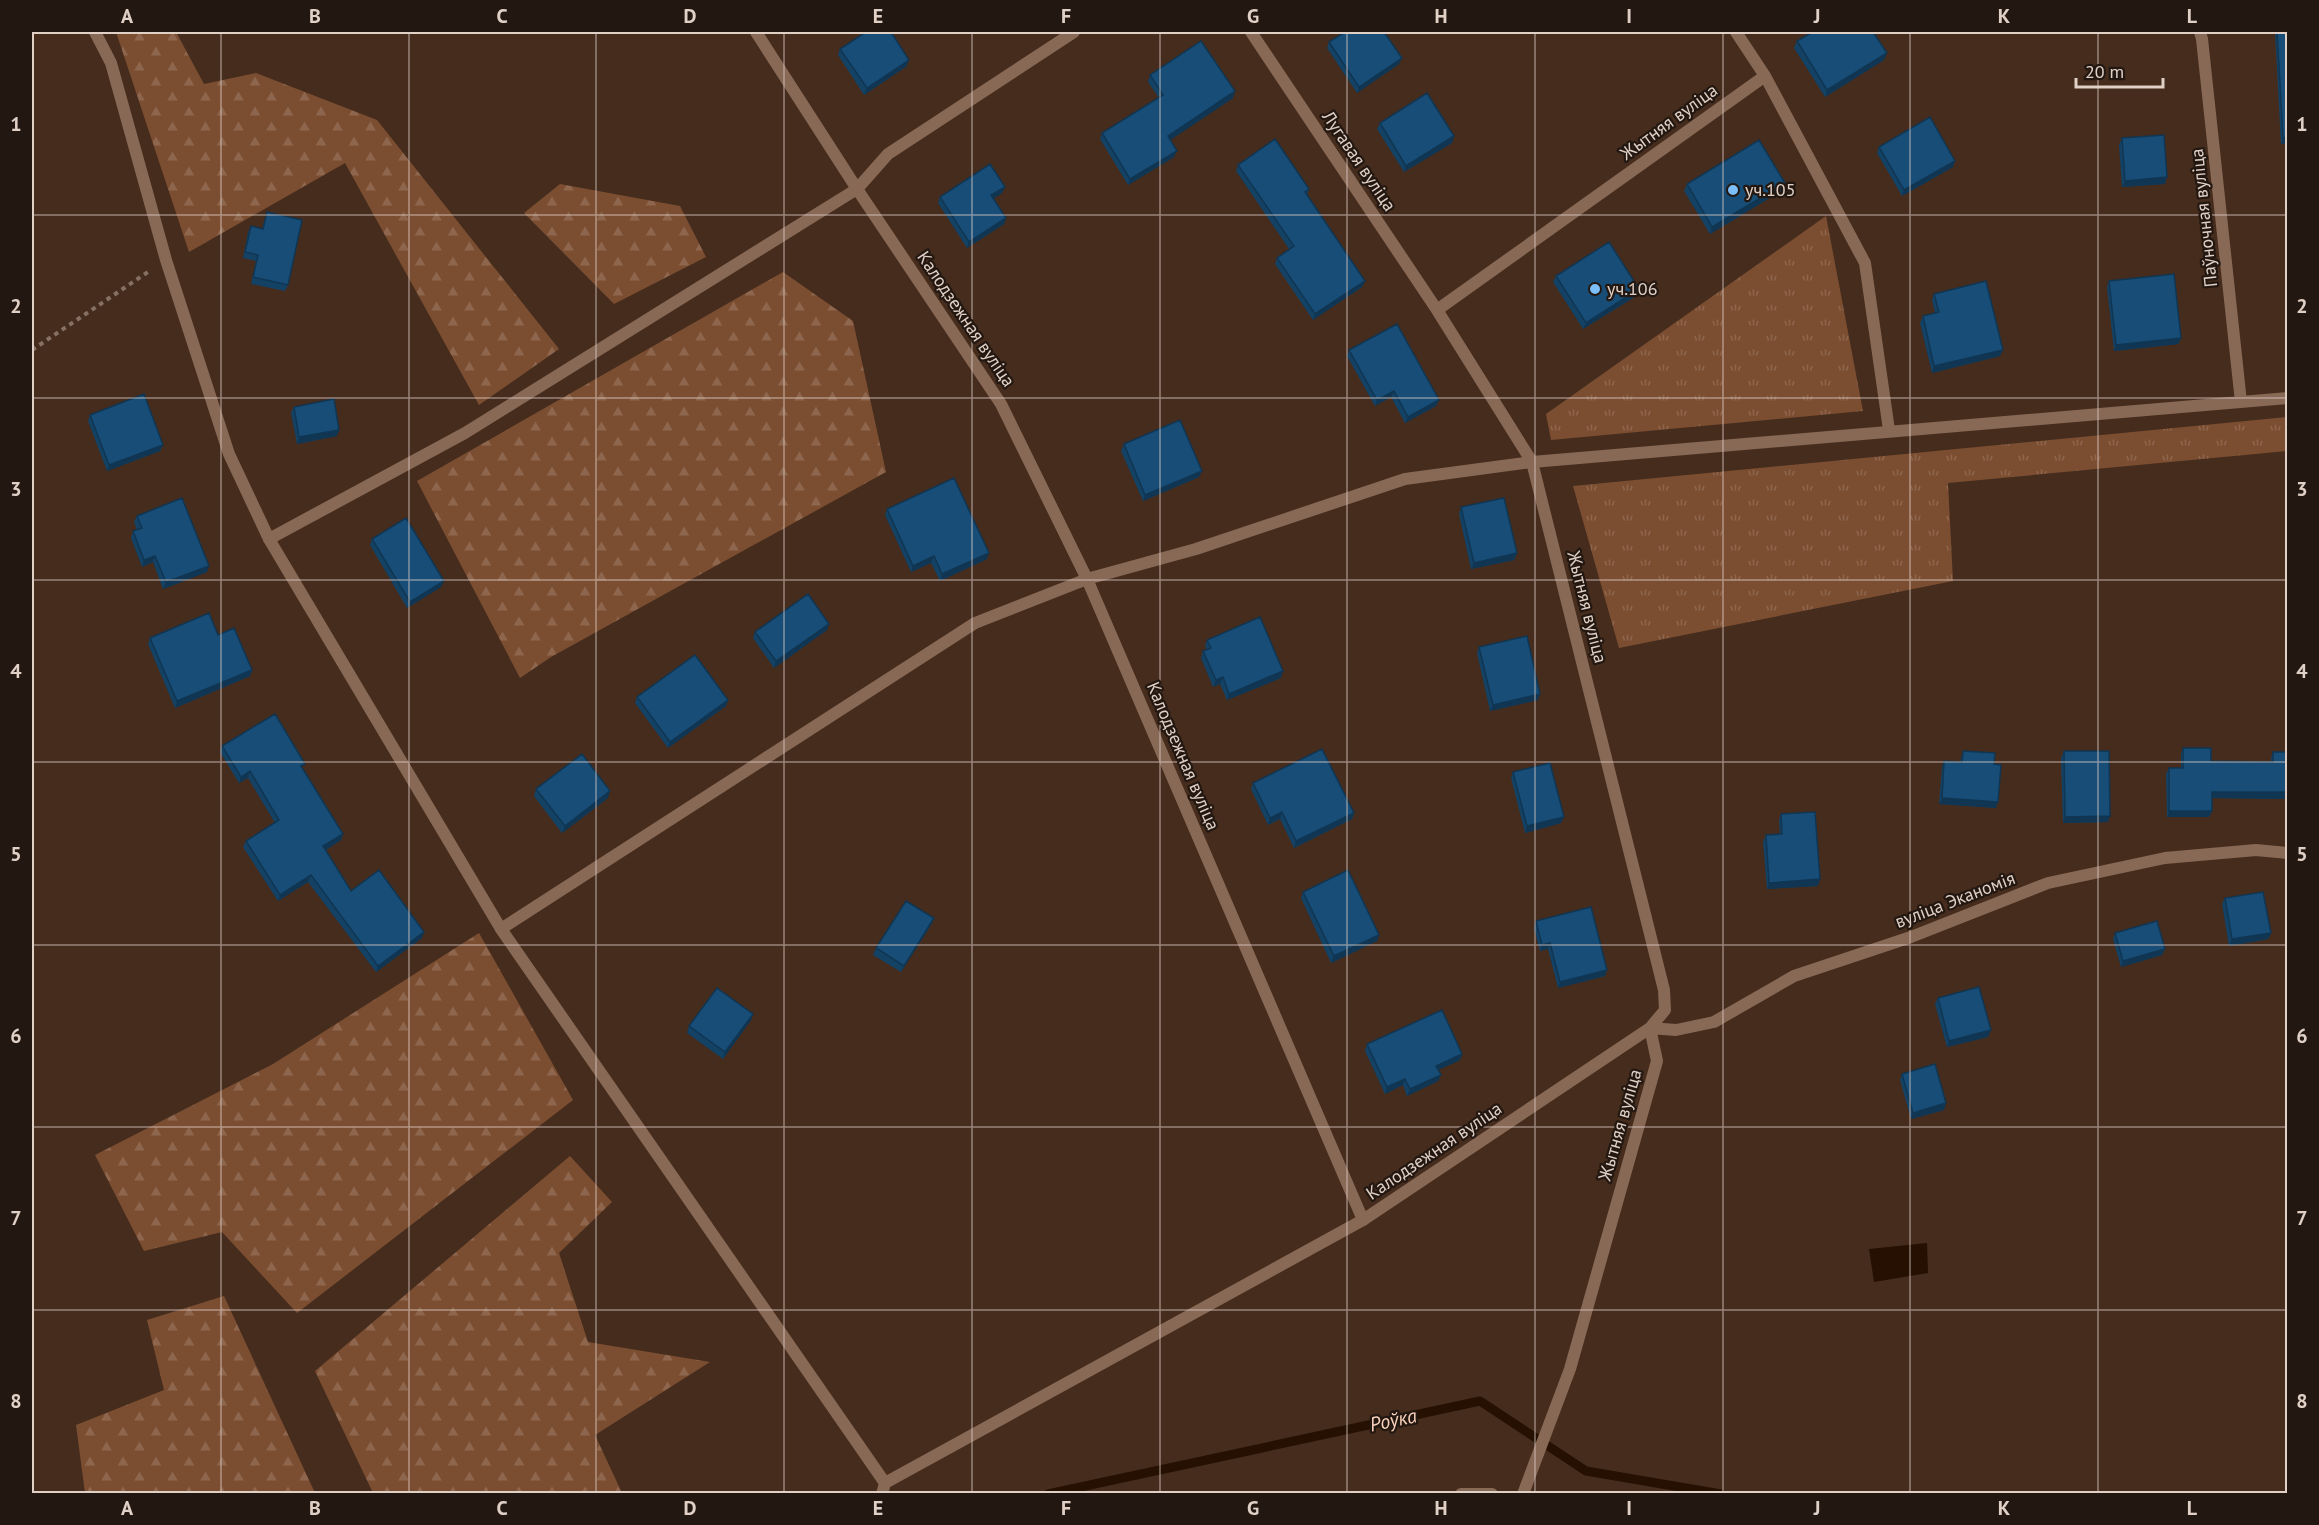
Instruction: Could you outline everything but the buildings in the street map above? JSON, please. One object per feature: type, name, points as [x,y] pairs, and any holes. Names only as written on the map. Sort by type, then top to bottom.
[{"type":"street","points":[[95,32],[111,63],[166,260],[229,454],[269,539],[501,929],[884,1488],[1363,1220]]},
{"type":"street","name":"Калодзежная вуліца","points":[[756,32],[857,189],[1001,404],[1087,579],[1363,1220],[1650,1028]]},
{"type":"street","points":[[269,539],[465,433],[857,189],[888,154],[1074,32]]},
{"type":"street","name":"Лугавая вуліца","points":[[1251,32],[1437,310]]},
{"type":"street","points":[[1736,32],[1765,76],[1865,263],[1889,430]]},
{"type":"street","name":"Паўночная вуліца","points":[[2200,32],[2241,402]]},
{"type":"street","name":"Жытняя вуліца","points":[[1523,1494],[1570,1369],[1657,1061],[1650,1028],[1665,1010],[1664,990],[1532,462],[1437,310],[1765,76]]},
{"type":"street","points":[[501,929],[975,623],[1087,579],[1196,549],[1405,479],[1532,462],[2288,398]]},
{"type":"street","name":"вуліца Эканомія","points":[[1650,1028],[1676,1030],[1714,1022],[1794,976],[1911,937],[2048,883],[2165,858],[2256,850],[2288,853]]},
{"type":"street","points":[[1461,1494],[1492,1494]]},
{"type":"path","points":[[32,350],[166,260]]},
{"type":"green space","points":[[116,32],[176,32],[204,84],[256,73],[377,120],[559,349],[479,405],[345,163],[189,252]]},
{"type":"green space","points":[[560,184],[680,206],[706,257],[614,304],[524,213]]},
{"type":"green space","points":[[1826,216],[1863,411],[1551,440],[1546,414]]},
{"type":"green space","points":[[783,272],[853,321],[886,472],[551,657],[520,678],[417,481]]},
{"type":"green space","points":[[2287,417],[2287,451],[1948,483],[1953,581],[1619,648],[1573,486]]},
{"type":"green space","points":[[479,933],[573,1100],[297,1313],[222,1232],[144,1251],[95,1155],[273,1064]]},
{"type":"green space","points":[[570,1156],[612,1202],[559,1253],[588,1342],[710,1362],[595,1435],[622,1493],[373,1493],[315,1371]]},
{"type":"green space","points":[[224,1296],[315,1493],[85,1493],[76,1425],[164,1390],[147,1320]]},
{"type":"shaded area","points":[[1927,1243],[1928,1273],[1874,1282],[1869,1249]]},
{"type":"waterway","name":"Роўка","points":[[1048,1494],[1480,1401],[1586,1471],[1721,1494]]},
{"type":"place","name":"уч.105","points":[[1733,190]]},
{"type":"place","name":"уч.106","points":[[1595,289]]}]
